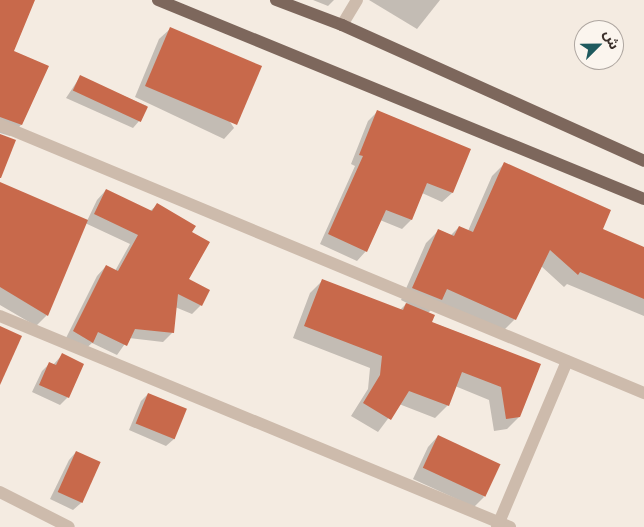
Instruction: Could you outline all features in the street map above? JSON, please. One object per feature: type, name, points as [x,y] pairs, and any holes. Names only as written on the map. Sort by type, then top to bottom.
[{"type":"main road","points":[[158,0],[644,199]]},
{"type":"main road","points":[[276,0],[342,25],[644,161]]},
{"type":"street","points":[[342,25],[357,0]]},
{"type":"street","points":[[0,125],[644,393]]},
{"type":"street","points":[[0,316],[502,525],[567,361]]},
{"type":"street","points":[[0,492],[69,527]]},
{"type":"building","points":[[0,0],[35,0],[14,51],[49,66],[22,125],[0,117]]},
{"type":"building","points":[[170,27],[262,66],[237,125],[145,86]]},
{"type":"building","points":[[80,75],[148,107],[141,122],[73,90]]},
{"type":"building","points":[[377,110],[471,149],[453,193],[427,183],[412,220],[386,210],[367,252],[328,234],[363,156],[359,155]]},
{"type":"building","points":[[0,134],[16,140],[1,178],[0,178]]},
{"type":"building","points":[[504,162],[611,210],[603,229],[644,247],[644,299],[580,272],[578,275],[550,250],[516,320],[447,289],[442,300],[412,288],[438,229],[454,236],[459,226],[473,232]]},
{"type":"building","points":[[0,182],[88,220],[48,316],[0,287]]},
{"type":"building","points":[[106,189],[152,211],[157,203],[196,226],[192,232],[210,242],[189,279],[210,290],[202,306],[178,294],[174,333],[135,329],[127,346],[98,332],[93,343],[73,331],[106,265],[118,271],[138,235],[94,214]]},
{"type":"building","points":[[322,279],[403,310],[406,303],[435,315],[432,322],[541,364],[520,417],[506,419],[501,387],[462,372],[449,406],[409,391],[391,420],[363,403],[380,375],[382,356],[304,326]]},
{"type":"building","points":[[0,326],[22,336],[0,385]]},
{"type":"building","points":[[62,353],[84,364],[69,398],[39,385],[49,362],[56,365]]},
{"type":"building","points":[[148,393],[187,409],[175,439],[136,424]]},
{"type":"building","points":[[438,435],[501,464],[485,497],[423,468]]},
{"type":"building","points":[[76,451],[101,462],[82,503],[58,492]]}]
